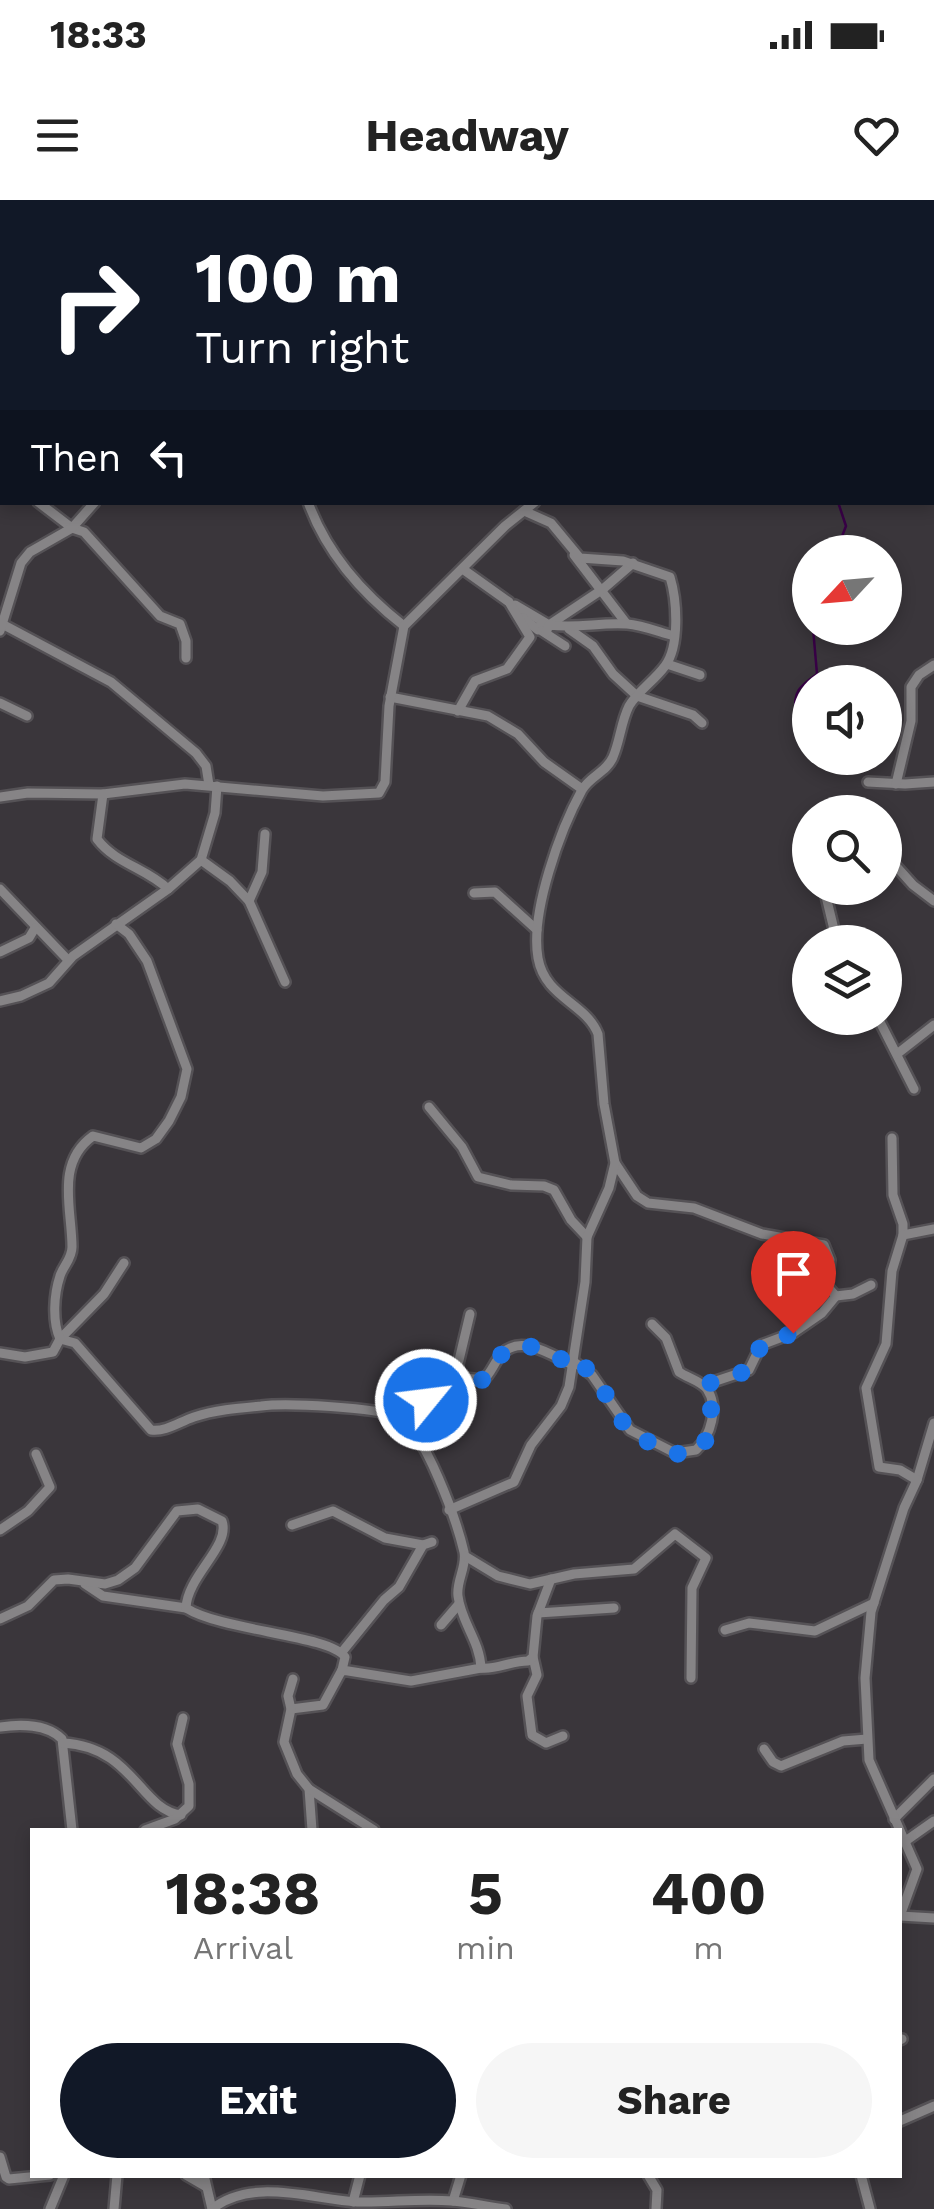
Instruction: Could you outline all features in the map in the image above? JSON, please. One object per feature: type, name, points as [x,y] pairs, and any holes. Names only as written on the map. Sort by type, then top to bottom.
[{"type":"street","points":[[42,505],[72,528],[84,532],[160,616],[180,624],[186,658]]},
{"type":"street","points":[[0,1001],[42,988],[68,960],[168,889],[201,860],[214,813],[213,785],[196,753],[112,682],[1,628],[4,606],[26,556],[72,528],[92,505]]},
{"type":"street","points":[[309,505],[320,533],[362,590],[404,626]]},
{"type":"street","points":[[0,797],[103,794],[184,784],[323,796],[379,793],[386,776],[390,697],[404,626],[531,505]]},
{"type":"street","points":[[524,511],[551,523],[579,566],[603,589],[626,623]]},
{"type":"street","points":[[574,555],[585,560],[609,558],[633,563],[670,577],[674,636],[667,664],[637,696],[625,716],[612,759],[582,789],[558,849],[537,930],[538,958],[557,994],[594,1024],[616,1163],[637,1196],[648,1203],[694,1208],[762,1234],[824,1246],[830,1260],[828,1286],[836,1296]]},
{"type":"street","points":[[544,628],[603,589],[633,563]]},
{"type":"street","points":[[464,570],[565,646]]},
{"type":"street","points":[[458,711],[475,681],[507,669],[527,644],[530,636],[508,602]]},
{"type":"street","points":[[517,613],[544,628],[626,623],[674,636]]},
{"type":"street","points":[[570,627],[637,696],[694,715],[702,724]]},
{"type":"street","points":[[667,664],[700,674]]},
{"type":"street","points":[[896,784],[908,734],[911,687],[934,664]]},
{"type":"street","points":[[390,697],[488,716],[505,725],[544,762],[582,789]]},
{"type":"street","points":[[0,703],[27,716]]},
{"type":"street","points":[[868,782],[934,782]]},
{"type":"street","points":[[103,794],[97,839],[118,860],[168,889]]},
{"type":"street","points":[[249,901],[262,872],[265,834]]},
{"type":"street","points":[[201,860],[249,901],[285,982]]},
{"type":"street","points":[[902,873],[934,901]]},
{"type":"street","points":[[0,888],[68,960]]},
{"type":"street","points":[[474,893],[495,892],[537,930]]},
{"type":"street","points":[[60,1339],[55,1328],[57,1290],[70,1256],[68,1175],[76,1154],[93,1136],[141,1148],[156,1140],[181,1096],[187,1069],[146,962],[129,934],[116,924]]},
{"type":"street","points":[[0,952],[23,942],[34,928]]},
{"type":"street","points":[[897,1054],[934,1025]]},
{"type":"street","points":[[887,1035],[914,1089]]},
{"type":"street","points":[[429,1108],[462,1147],[478,1176],[554,1190],[571,1220],[588,1237]]},
{"type":"street","points":[[892,1138],[893,1196],[903,1236],[892,1271],[886,1344],[866,1388],[866,1402],[879,1466],[918,1478],[934,1474]]},
{"type":"street","points":[[449,1510],[514,1482],[532,1445],[570,1388],[588,1237],[616,1163]]},
{"type":"street","points":[[903,1236],[934,1229]]},
{"type":"street","points":[[0,1353],[42,1356],[53,1352],[60,1339],[104,1294],[124,1263]]},
{"type":"street","points":[[704,1385],[750,1370],[761,1345],[793,1333],[822,1313],[836,1296],[871,1286]]},
{"type":"street","points":[[60,1339],[75,1343],[150,1430],[230,1409],[269,1405],[398,1417],[455,1377],[470,1314]]},
{"type":"street","points":[[455,1377],[483,1380],[501,1354],[527,1345],[592,1375],[630,1430],[682,1454],[696,1450],[710,1428],[713,1407],[704,1385],[679,1372],[666,1338],[652,1324]]},
{"type":"street","points":[[398,1417],[413,1430],[465,1556],[459,1604],[475,1638],[481,1668]]},
{"type":"street","points":[[899,1828],[876,1780],[867,1740],[866,1661],[874,1603],[934,1422]]},
{"type":"street","points":[[0,1530],[28,1511],[50,1487],[36,1454]]},
{"type":"street","points":[[0,1619],[28,1606],[54,1580],[105,1584],[118,1580],[135,1568],[177,1511],[198,1509],[222,1521],[224,1528],[190,1586],[186,1608]]},
{"type":"street","points":[[291,1709],[323,1705],[342,1670],[342,1652],[384,1600],[400,1587],[428,1544],[385,1538],[333,1511],[292,1525]]},
{"type":"street","points":[[465,1556],[498,1576],[524,1584],[634,1569],[668,1537],[678,1536],[706,1558],[692,1588],[691,1678]]},
{"type":"street","points":[[550,1579],[538,1613],[533,1656],[536,1675],[527,1692],[532,1735],[546,1742],[564,1736]]},
{"type":"street","points":[[83,1582],[102,1596],[186,1608],[220,1622],[320,1642],[342,1652]]},
{"type":"street","points":[[725,1630],[749,1623],[814,1631],[874,1603]]},
{"type":"street","points":[[441,1625],[459,1604]]},
{"type":"street","points":[[538,1613],[614,1608]]},
{"type":"street","points":[[342,1670],[398,1681],[487,1670],[511,1660],[528,1661],[533,1656]]},
{"type":"street","points":[[294,1679],[288,1696],[291,1709],[284,1747],[297,1774],[309,1789],[371,1828]]},
{"type":"street","points":[[150,1828],[180,1815],[190,1804],[189,1784],[177,1744],[183,1718]]},
{"type":"street","points":[[0,1726],[42,1728],[56,1733],[63,1743],[72,1828]]},
{"type":"street","points":[[764,1749],[772,1762],[781,1766],[843,1742],[867,1740]]},
{"type":"street","points":[[63,1743],[104,1752],[162,1809],[180,1815]]},
{"type":"street","points":[[894,1818],[934,1779]]},
{"type":"street","points":[[309,1789],[312,1828]]},
{"type":"street","points":[[906,1840],[934,1821]]},
{"type":"street","points":[[902,1833],[916,1870],[902,1910]]},
{"type":"street","points":[[902,1916],[934,1918]]},
{"type":"street","points":[[902,2120],[934,2106]]},
{"type":"street","points":[[0,2157],[6,2177],[30,2177]]},
{"type":"street","points":[[50,2209],[63,2178]]},
{"type":"street","points":[[114,2209],[117,2178]]},
{"type":"street","points":[[353,2202],[359,2178]]},
{"type":"street","points":[[452,2200],[460,2178]]},
{"type":"street","points":[[653,2178],[656,2209]]},
{"type":"street","points":[[862,2178],[870,2209]]},
{"type":"street","points":[[205,2181],[212,2209],[224,2200],[252,2192],[319,2196],[369,2206],[452,2200],[473,2207],[506,2209]]},
{"type":"waterway","points":[[839,505],[846,526],[843,535]]},
{"type":"waterway","points":[[814,645],[816,665]]},
{"type":"route","points":[[426,1400],[460,1375],[483,1380],[501,1354],[527,1345],[573,1365],[573,1361],[580,1364],[600,1385],[630,1430],[675,1453],[689,1453],[702,1444],[710,1428],[713,1407],[704,1385],[750,1370],[761,1345],[793,1333]]}]
